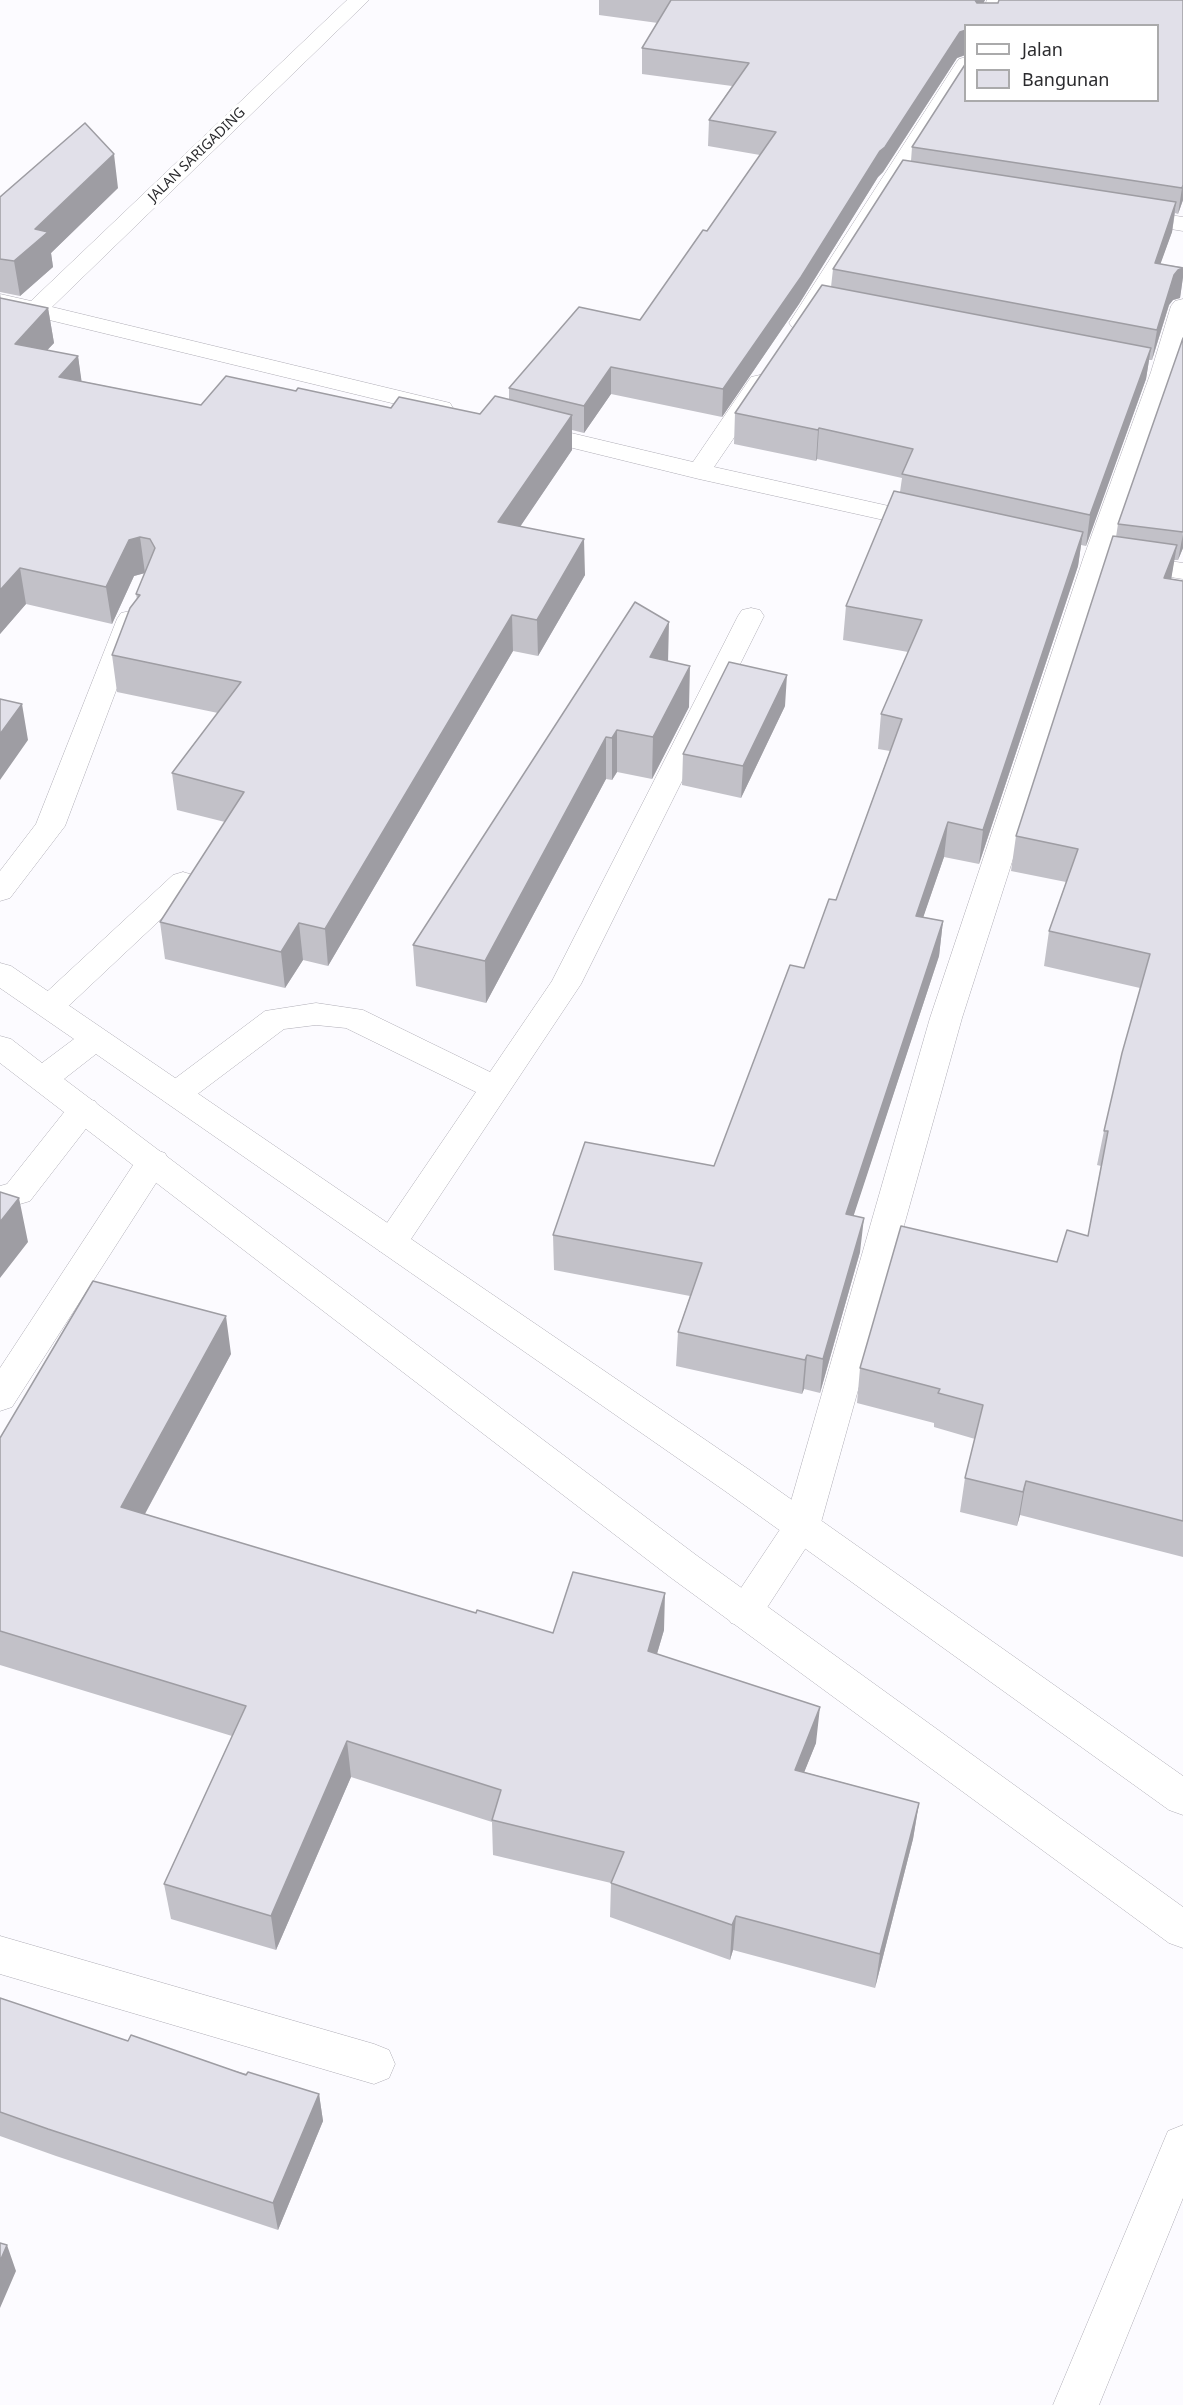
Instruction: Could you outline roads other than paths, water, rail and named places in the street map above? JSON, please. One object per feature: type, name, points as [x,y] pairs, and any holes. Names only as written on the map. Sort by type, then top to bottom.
[{"type":"street","name":"JALAN SARIGADING","points":[[35,310],[359,0]]},
{"type":"street","points":[[986,24],[997,0]]},
{"type":"street","points":[[786,344],[964,66]]},
{"type":"street","points":[[890,180],[914,183]]},
{"type":"street","points":[[1113,214],[1183,224]]},
{"type":"street","points":[[0,301],[468,415]]},
{"type":"street","points":[[813,305],[836,310]]},
{"type":"street","points":[[744,1612],[802,1526],[946,1018],[1084,556],[1151,369],[1183,306]]},
{"type":"street","points":[[699,471],[773,364]]},
{"type":"street","points":[[502,423],[699,471],[956,528]]},
{"type":"street","points":[[1084,556],[1183,571]]},
{"type":"street","points":[[0,891],[50,826],[114,656],[141,594]]},
{"type":"street","points":[[391,1242],[566,984],[751,616]]},
{"type":"street","points":[[49,1007],[183,882]]},
{"type":"street","points":[[0,973],[802,1526],[1183,1798]]},
{"type":"street","points":[[176,1094],[276,1019],[316,1014],[352,1018],[496,1088]]},
{"type":"street","points":[[43,1078],[95,1038]]},
{"type":"street","points":[[0,1047],[744,1612],[1183,1930]]},
{"type":"street","points":[[0,1198],[18,1193],[84,1109]]},
{"type":"street","points":[[0,1397],[153,1161]]},
{"type":"street","points":[[0,1955],[374,2064]]},
{"type":"street","points":[[1076,2405],[1183,2145]]}]
